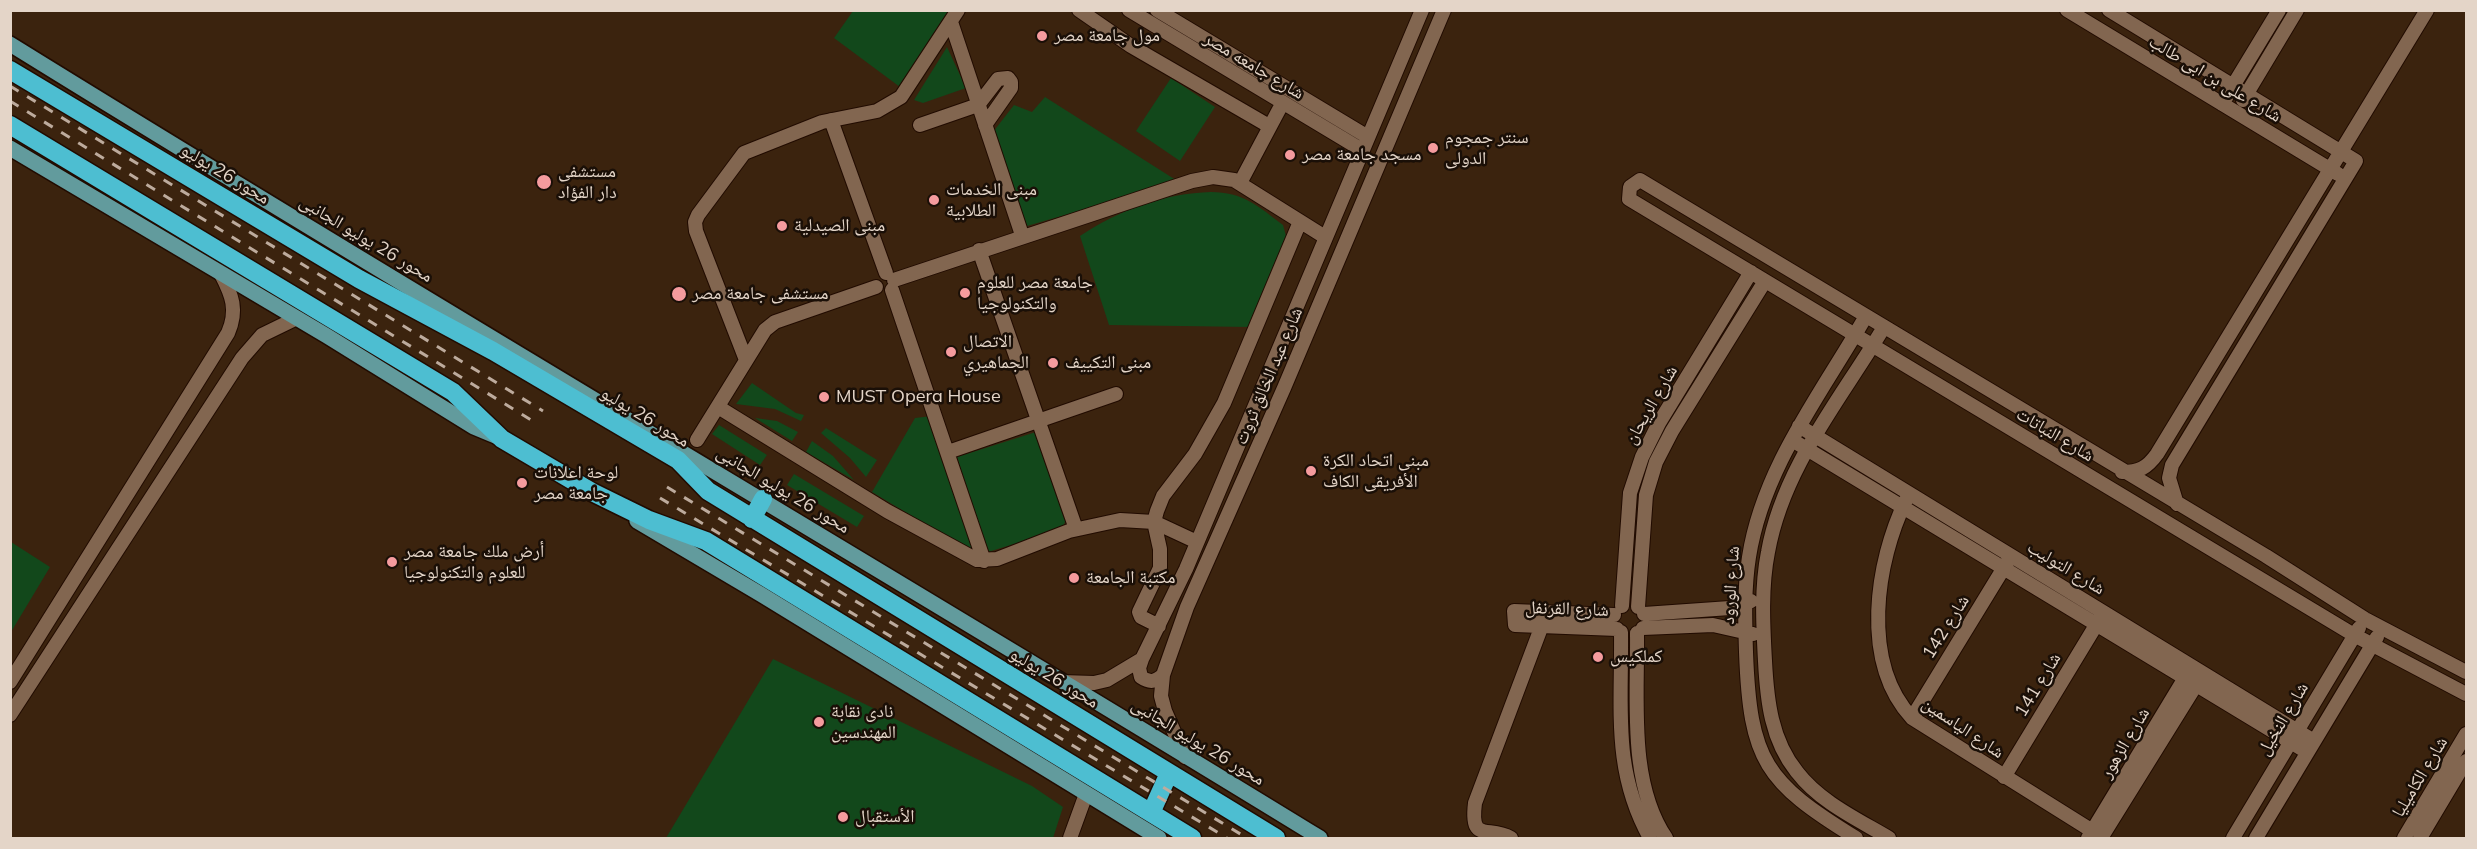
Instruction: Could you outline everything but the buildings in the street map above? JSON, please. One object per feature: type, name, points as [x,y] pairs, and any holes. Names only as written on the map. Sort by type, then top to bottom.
[{"type":"highway","name":"محور 26 يوليو","points":[[10,70],[358,279],[562,387],[678,460],[708,491],[752,519],[1276,838]]},
{"type":"highway","points":[[10,125],[453,393],[502,439],[592,492],[649,520],[706,541],[766,587],[1192,838]]},
{"type":"highway","points":[[752,519],[763,500]]},
{"type":"highway","points":[[1150,813],[1169,773]]},
{"type":"main road","name":"محور 26 يوليو الجانبى","points":[[10,44],[562,387],[763,500],[1320,838]]},
{"type":"main road","points":[[10,148],[297,318],[474,427],[502,439]]},
{"type":"main road","points":[[766,587],[1086,794],[1159,838]]},
{"type":"street","points":[[1079,10],[1131,46],[1269,126]]},
{"type":"street","name":"شارع جامعه مصر","points":[[1129,10],[1362,150]]},
{"type":"street","name":"شارع جامعه مصر","points":[[1157,10],[1368,137]]},
{"type":"street","name":"شارع عبد الخالق ثروت","points":[[1142,659],[1197,542],[1422,10]]},
{"type":"street","name":"شارع عبد الخالق ثروت","points":[[1185,757],[1165,711],[1161,696],[1163,675],[1187,607],[1275,410],[1444,10]]},
{"type":"street","name":"شارع على بن ابى طالب","points":[[2067,10],[2345,178],[2356,161],[2109,10]]},
{"type":"street","points":[[2222,104],[2278,10]]},
{"type":"street","points":[[2235,112],[2297,10]]},
{"type":"street","points":[[2122,472],[2136,472],[2149,465],[2157,454],[2427,10]]},
{"type":"street","points":[[954,16],[978,105],[1022,235]]},
{"type":"street","points":[[746,360],[695,222],[744,153],[756,146],[831,120],[877,111],[901,97],[954,16]]},
{"type":"street","points":[[920,124],[978,105],[998,80],[1008,78],[1011,88],[985,125]]},
{"type":"street","points":[[1240,183],[1282,104]]},
{"type":"street","points":[[831,120],[891,281],[984,561]]},
{"type":"street","points":[[697,440],[765,330],[775,322],[876,286],[881,292],[891,281],[1022,235],[1192,181],[1221,177],[1240,183],[1299,224],[1325,237]]},
{"type":"street","points":[[2176,504],[2169,478],[2172,465],[2345,178]]},
{"type":"street","name":"شارع النباتات","points":[[2466,672],[2365,619],[1640,180],[1630,188],[1629,200],[2354,635],[2466,694]]},
{"type":"street","points":[[1159,626],[1141,617],[1138,612],[1160,568],[1160,549],[1154,522],[1163,496],[1195,454],[1224,403],[1299,224]]},
{"type":"street","points":[[979,250],[1076,529]]},
{"type":"street","name":"شارع الريحان","points":[[1666,838],[1632,802],[1622,763],[1619,621],[1630,493],[1646,447],[1659,423],[1751,273]]},
{"type":"street","points":[[10,682],[228,333],[234,307],[230,289],[221,274]]},
{"type":"street","name":"شارع الريحان","points":[[1650,838],[1640,760],[1640,631],[1646,495],[1656,462],[1672,431],[1766,281]]},
{"type":"street","name":"شارع الورود","points":[[1856,838],[1799,801],[1767,765],[1757,743],[1748,704],[1745,604],[1754,531],[1769,487],[1799,426],[1866,316]]},
{"type":"street","points":[[10,715],[242,358],[262,335],[297,318]]},
{"type":"street","name":"شارع الورود","points":[[1884,327],[1815,435],[1788,487],[1773,530],[1764,596],[1764,637],[1767,698],[1776,734],[1784,754],[1811,788],[1841,809],[1868,833],[1889,838]]},
{"type":"street","points":[[948,452],[1116,394]]},
{"type":"street","points":[[718,407],[887,512],[971,558],[984,561],[997,559],[1076,529],[1120,520],[1154,522],[1197,542]]},
{"type":"street","points":[[1659,423],[1672,431]]},
{"type":"street","name":"شارع التوليب","points":[[1799,426],[2011,556],[2100,618],[2311,747]]},
{"type":"street","name":"شارع التوليب","points":[[1792,440],[2004,568],[2100,618]]},
{"type":"street","name":"شارع الياسمين","points":[[1910,494],[1883,561],[1878,617],[1888,672],[1904,709],[1912,718],[2096,836]]},
{"type":"street","name":"شارع 142","points":[[1912,718],[2011,556]]},
{"type":"street","points":[[1764,596],[1745,604],[1722,609],[1641,610],[1630,604],[1619,621],[1628,635],[1640,631],[1713,625],[1764,637]]},
{"type":"street","points":[[1511,838],[1482,832],[1477,828],[1473,822],[1474,803],[1547,612]]},
{"type":"street","name":"شارع القرنفل","points":[[1547,612],[1619,621],[1542,626],[1514,618],[1547,612]]},
{"type":"street","name":"شارع 141","points":[[2004,777],[2100,618]]},
{"type":"street","name":"شارع النخيل","points":[[2233,838],[2365,619]]},
{"type":"street","points":[[2256,838],[2374,645],[2382,628]]},
{"type":"street","points":[[1142,659],[1139,668],[1141,676],[1148,681],[1156,681],[1163,675]]},
{"type":"street","points":[[1061,682],[1094,683],[1107,680],[1142,659]]},
{"type":"street","name":"شارع الزهور","points":[[2096,836],[2194,676]]},
{"type":"street","name":"شارع الكاميليا","points":[[2404,838],[2466,734]]},
{"type":"street","name":"شارع الكاميليا","points":[[2420,838],[2466,761]]},
{"type":"street","points":[[1071,838],[1086,794]]},
{"type":"street","points":[[1831,823],[1841,809]]},
{"type":"green space","points":[[853,11],[953,11],[900,87],[834,38]]},
{"type":"green space","points":[[947,47],[966,88],[923,103],[914,100]]},
{"type":"green space","points":[[1171,78],[1215,107],[1180,161],[1136,131]]},
{"type":"green space","points":[[1045,97],[1179,182],[1027,226],[993,132],[1014,105],[1032,112]]},
{"type":"green space","points":[[1211,192],[1232,194],[1250,201],[1283,225],[1286,236],[1251,327],[1109,325],[1080,236],[1142,205],[1176,196]]},
{"type":"green space","points":[[752,383],[796,413],[804,415],[801,421],[775,409],[736,404]]},
{"type":"green space","points":[[932,416],[975,554],[872,492],[915,418]]},
{"type":"green space","points":[[755,418],[777,421],[798,432],[792,441]]},
{"type":"green space","points":[[719,425],[767,455],[760,465],[712,434]]},
{"type":"green space","points":[[826,428],[877,460],[866,477],[850,458],[821,433]]},
{"type":"green space","points":[[1036,432],[1067,514],[1063,529],[988,552],[957,457]]},
{"type":"green space","points":[[812,441],[833,456],[854,480],[806,452]]},
{"type":"green space","points":[[794,474],[864,516],[857,527],[787,485]]},
{"type":"green space","points":[[11,542],[50,567],[11,632]]},
{"type":"green space","name":"نادى نقابة المهندسين","points":[[773,659],[1032,786],[1063,807],[1053,838],[666,838]]},
{"type":"railway","points":[[10,86],[543,411]]},
{"type":"railway","points":[[10,101],[536,423]]},
{"type":"railway","points":[[667,487],[1247,838]]},
{"type":"railway","points":[[660,498],[1227,838]]},
{"type":"place","name":"مول جامعة مصر","points":[[1042,36]]},
{"type":"place","name":"سنتر جمجوم الدولى","points":[[1433,148]]},
{"type":"place","name":"مسجد جامعة مصر","points":[[1290,155]]},
{"type":"place","name":"مستشفى دار الفؤاد","points":[[544,182]]},
{"type":"place","name":"مبنى الخدمات الطلابية","points":[[934,200]]},
{"type":"place","name":"مبنى الصيدلية","points":[[782,226]]},
{"type":"place","name":"جامعة مصر للعلوم والتكنولوجيا","points":[[965,293]]},
{"type":"place","name":"مستشفى جامعة مصر","points":[[679,294]]},
{"type":"place","name":"الاتصال الجماهيري","points":[[951,352]]},
{"type":"place","name":"مبنى التكييف","points":[[1053,363]]},
{"type":"place","name":"MUST Opera House","points":[[824,397]]},
{"type":"place","name":"مبنى اتحاد الكرة الأفريقى الكاف","points":[[1311,471]]},
{"type":"place","name":"لوحة اعلانات جامعة مصر","points":[[522,483]]},
{"type":"place","name":"أرض ملك جامعة مصر للعلوم والتكنولوجيا","points":[[392,562]]},
{"type":"place","name":"مكتبة الجامعة","points":[[1074,578]]},
{"type":"place","name":"كملكيس","points":[[1598,657]]},
{"type":"place","name":"نادى نقابة المهندسين","points":[[819,722]]},
{"type":"place","name":"الأستقبال","points":[[843,817]]}]
